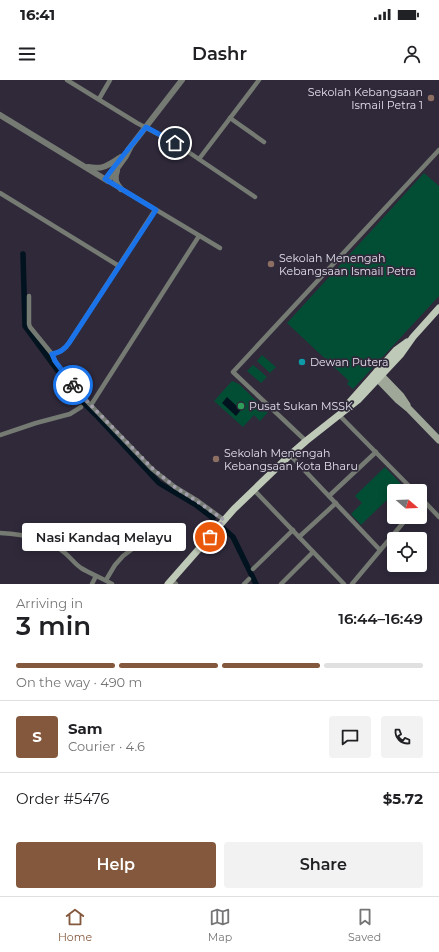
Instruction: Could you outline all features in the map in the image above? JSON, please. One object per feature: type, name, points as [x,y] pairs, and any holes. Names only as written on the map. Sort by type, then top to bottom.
[{"type":"main road","points":[[172,583],[234,509],[290,455],[339,415],[355,395],[401,354],[413,337],[439,308]]},
{"type":"main road","points":[[377,375],[402,396],[409,409],[439,440]]},
{"type":"street","points":[[67,80],[175,143],[254,197]]},
{"type":"street","points":[[99,99],[110,80]]},
{"type":"street","points":[[106,180],[121,157],[130,148],[182,80]]},
{"type":"street","points":[[199,160],[259,80]]},
{"type":"street","points":[[0,115],[220,248]]},
{"type":"street","points":[[230,118],[264,142]]},
{"type":"street","points":[[106,180],[119,166],[130,148]]},
{"type":"street","points":[[306,441],[233,372],[439,150]]},
{"type":"street","points":[[84,167],[98,169],[104,168],[121,157]]},
{"type":"street","points":[[119,166],[115,181],[122,189]]},
{"type":"street","points":[[0,193],[119,266]]},
{"type":"street","points":[[52,354],[58,353],[69,343],[156,210]]},
{"type":"street","points":[[91,405],[199,236]]},
{"type":"street","points":[[29,296],[30,327],[52,354],[55,361],[76,389],[152,468],[175,487],[224,520]]},
{"type":"street","points":[[0,434],[36,422],[70,414],[81,407]]},
{"type":"street","points":[[339,415],[407,484]]},
{"type":"street","points":[[328,496],[376,452]]},
{"type":"street","points":[[290,455],[380,550]]},
{"type":"street","points":[[254,490],[344,584]]},
{"type":"street","points":[[299,537],[336,503]]},
{"type":"street","points":[[427,506],[439,517]]},
{"type":"street","points":[[352,584],[402,524]]},
{"type":"street","points":[[106,580],[115,565],[123,556],[142,541],[153,528]]},
{"type":"street","points":[[253,569],[293,530]]},
{"type":"street","points":[[0,533],[16,534],[46,542],[64,553],[82,568],[112,584]]},
{"type":"street","points":[[281,584],[313,552]]},
{"type":"street","points":[[92,584],[96,576]]},
{"type":"street","points":[[244,584],[248,579]]},
{"type":"green space","points":[[424,173],[439,186],[439,296],[353,389],[347,384],[349,381],[287,323]]},
{"type":"green space","points":[[262,355],[276,367],[270,373],[257,361]]},
{"type":"green space","points":[[253,365],[267,377],[261,383],[247,371]]},
{"type":"green space","name":"Pusat Sukan MSSK","points":[[232,381],[239,384],[268,412],[260,421],[254,415],[243,427],[214,401]]},
{"type":"green space","points":[[385,467],[401,484],[387,484],[387,500],[361,525],[351,514],[362,503],[355,496]]},
{"type":"water","points":[[227,397],[241,410],[236,416],[222,403]]},
{"type":"waterway","points":[[23,254],[25,326],[75,394],[159,483],[196,505],[213,518]]},
{"type":"waterway","points":[[223,528],[233,537],[256,584]]},
{"type":"way so far","points":[[73,385],[78,392],[152,468],[175,487],[224,520],[210,537]]},
{"type":"place","name":"Sekolah Kebangsaan Ismail Petra 1","points":[[431,98]]},
{"type":"place","name":"Sekolah Menengah Kebangsaan Ismail Petra","points":[[271,264]]},
{"type":"place","name":"Dewan Putera","points":[[302,362]]},
{"type":"place","name":"Pusat Sukan MSSK","points":[[241,406]]},
{"type":"place","name":"Sekolah Menengah Kebangsaan Kota Bharu","points":[[216,459]]},
{"type":"place","name":"Nasi Kandaq Melayu","points":[[210,537]]},
{"type":"route","points":[[73,385],[55,361],[52,354],[58,353],[69,343],[156,210],[105,179],[123,154],[130,148],[146,127],[175,143]]}]
